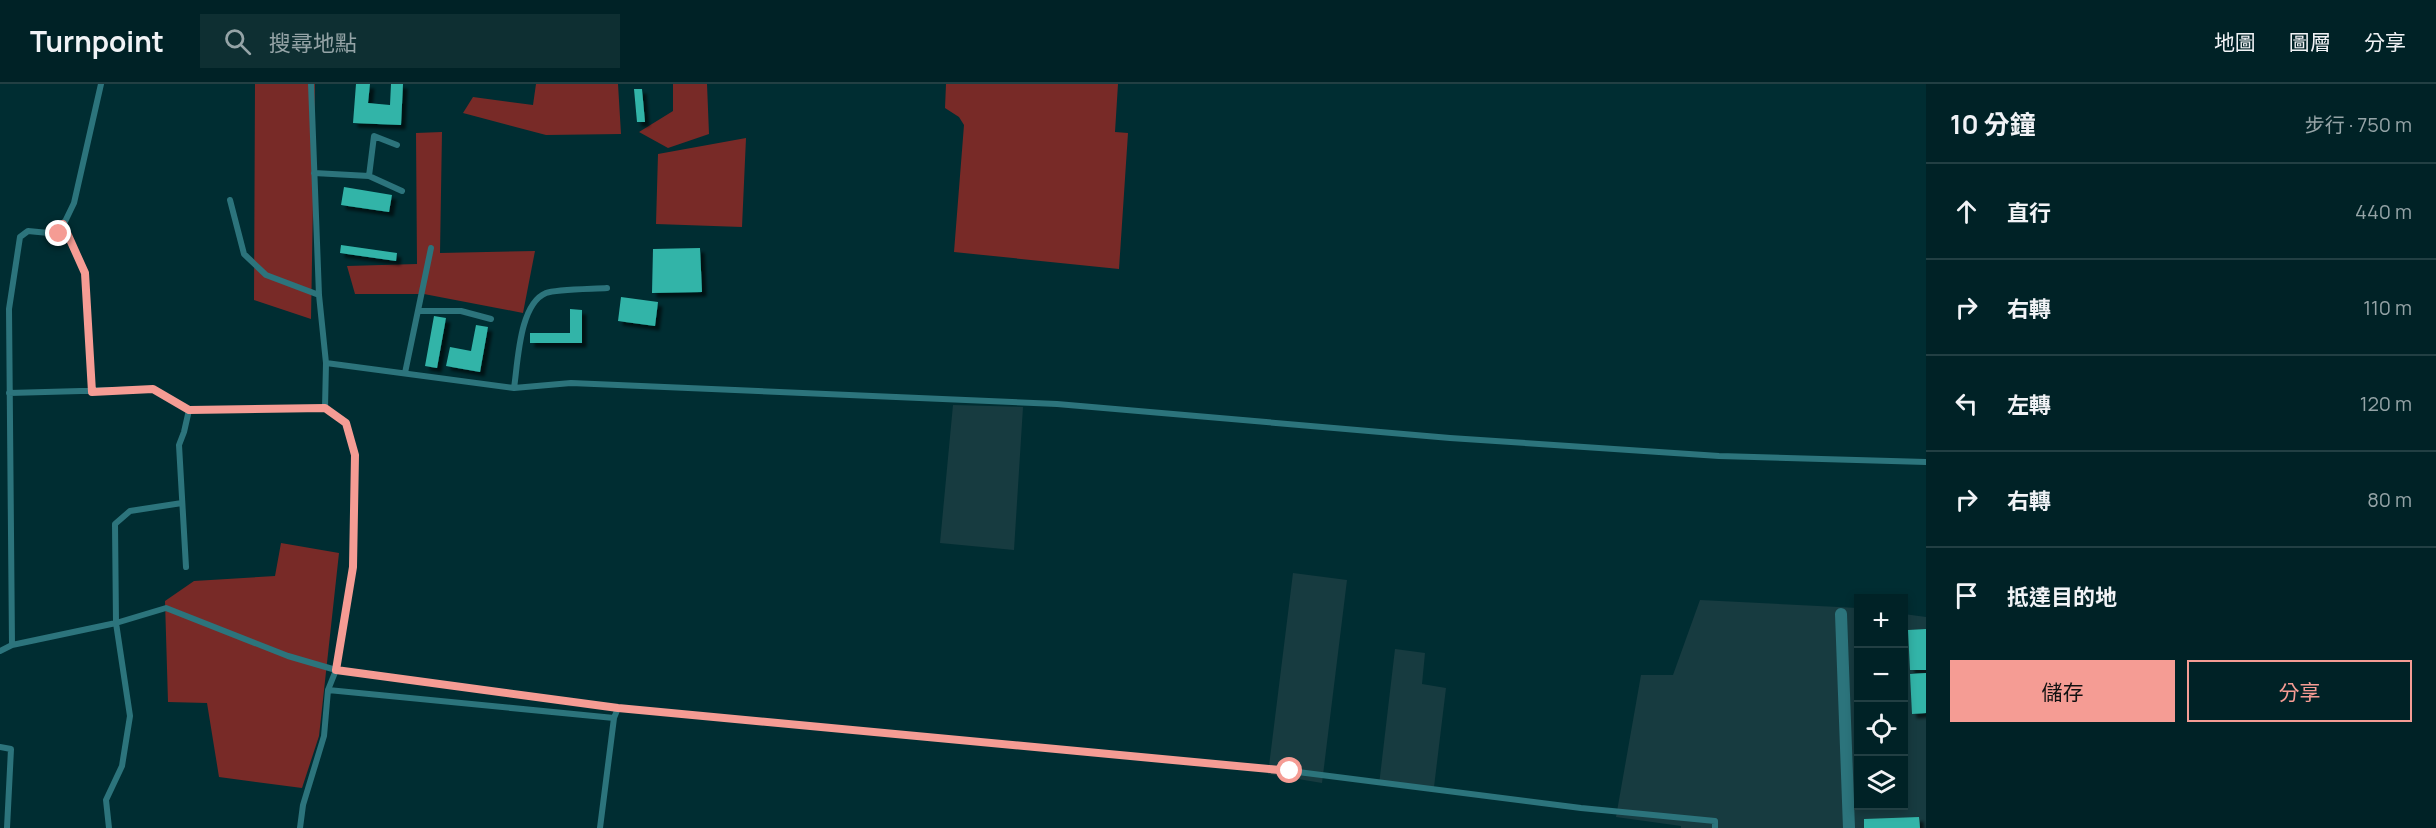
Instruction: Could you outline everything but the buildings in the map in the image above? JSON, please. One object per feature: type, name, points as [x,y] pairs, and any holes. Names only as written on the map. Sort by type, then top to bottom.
[{"type":"street","points":[[1841,614],[1849,828]]},
{"type":"lane","points":[[12,645],[9,309],[20,237],[28,231],[59,234],[74,203],[102,84]]},
{"type":"lane","points":[[311,84],[319,295],[326,363],[325,408]]},
{"type":"lane","points":[[369,176],[374,136],[397,145]]},
{"type":"lane","points":[[314,173],[369,176],[402,191]]},
{"type":"lane","points":[[230,200],[244,254],[266,275],[319,295]]},
{"type":"lane","points":[[63,224],[85,273],[92,392]]},
{"type":"lane","points":[[405,373],[431,248]]},
{"type":"lane","points":[[514,388],[523,328],[531,305],[546,293],[607,288]]},
{"type":"lane","points":[[418,311],[461,312],[491,319]]},
{"type":"lane","points":[[326,363],[514,388],[571,383],[626,384],[1057,404],[1450,438],[1719,456],[1926,462]]},
{"type":"lane","points":[[9,393],[153,389],[189,410],[325,408],[346,423],[355,455],[353,567],[336,670],[328,690],[324,736],[303,805],[300,828]]},
{"type":"lane","points":[[186,567],[179,445],[189,410]]},
{"type":"lane","points":[[109,828],[106,800],[122,766],[129,736],[130,716],[116,622],[115,524],[130,511],[182,502]]},
{"type":"lane","points":[[0,651],[12,645],[116,622],[166,608],[288,657],[336,670],[618,708],[1290,771],[1581,808],[1714,821],[1715,828]]},
{"type":"lane","points":[[328,690],[614,718]]},
{"type":"lane","points":[[600,828],[614,718],[618,708]]},
{"type":"lane","points":[[0,747],[11,749],[7,828]]},
{"type":"shaded area","points":[[255,84],[315,84],[311,319],[254,300]]},
{"type":"shaded area","points":[[536,84],[618,84],[621,134],[546,135],[463,113],[473,97],[533,105]]},
{"type":"shaded area","points":[[673,84],[707,84],[709,134],[668,148],[639,132],[673,111]]},
{"type":"shaded area","points":[[946,84],[1118,84],[1115,132],[1128,133],[1119,269],[954,252],[964,125],[959,117],[945,108]]},
{"type":"shaded area","points":[[442,132],[440,253],[535,251],[523,313],[424,294],[355,294],[347,266],[417,264],[416,133]]},
{"type":"shaded area","points":[[746,138],[742,227],[656,224],[658,154]]},
{"type":"shaded area","points":[[953,405],[1023,407],[1014,550],[940,543]]},
{"type":"shaded area","points":[[281,543],[339,553],[319,736],[302,788],[219,777],[207,703],[168,702],[165,601],[194,581],[275,576]]},
{"type":"shaded area","points":[[1293,573],[1347,580],[1322,783],[1268,774]]},
{"type":"shaded area","points":[[1700,600],[1854,608],[1854,810],[1908,810],[1908,615],[1926,617],[1926,828],[1681,828],[1681,826],[1616,817],[1641,675],[1673,675]]},
{"type":"shaded area","points":[[1395,649],[1425,653],[1422,684],[1446,688],[1434,787],[1379,785]]},
{"type":"route","points":[[59,234],[63,224],[85,273],[92,392],[153,389],[189,410],[325,408],[346,423],[355,455],[353,567],[336,670],[618,708],[1290,771]]}]
